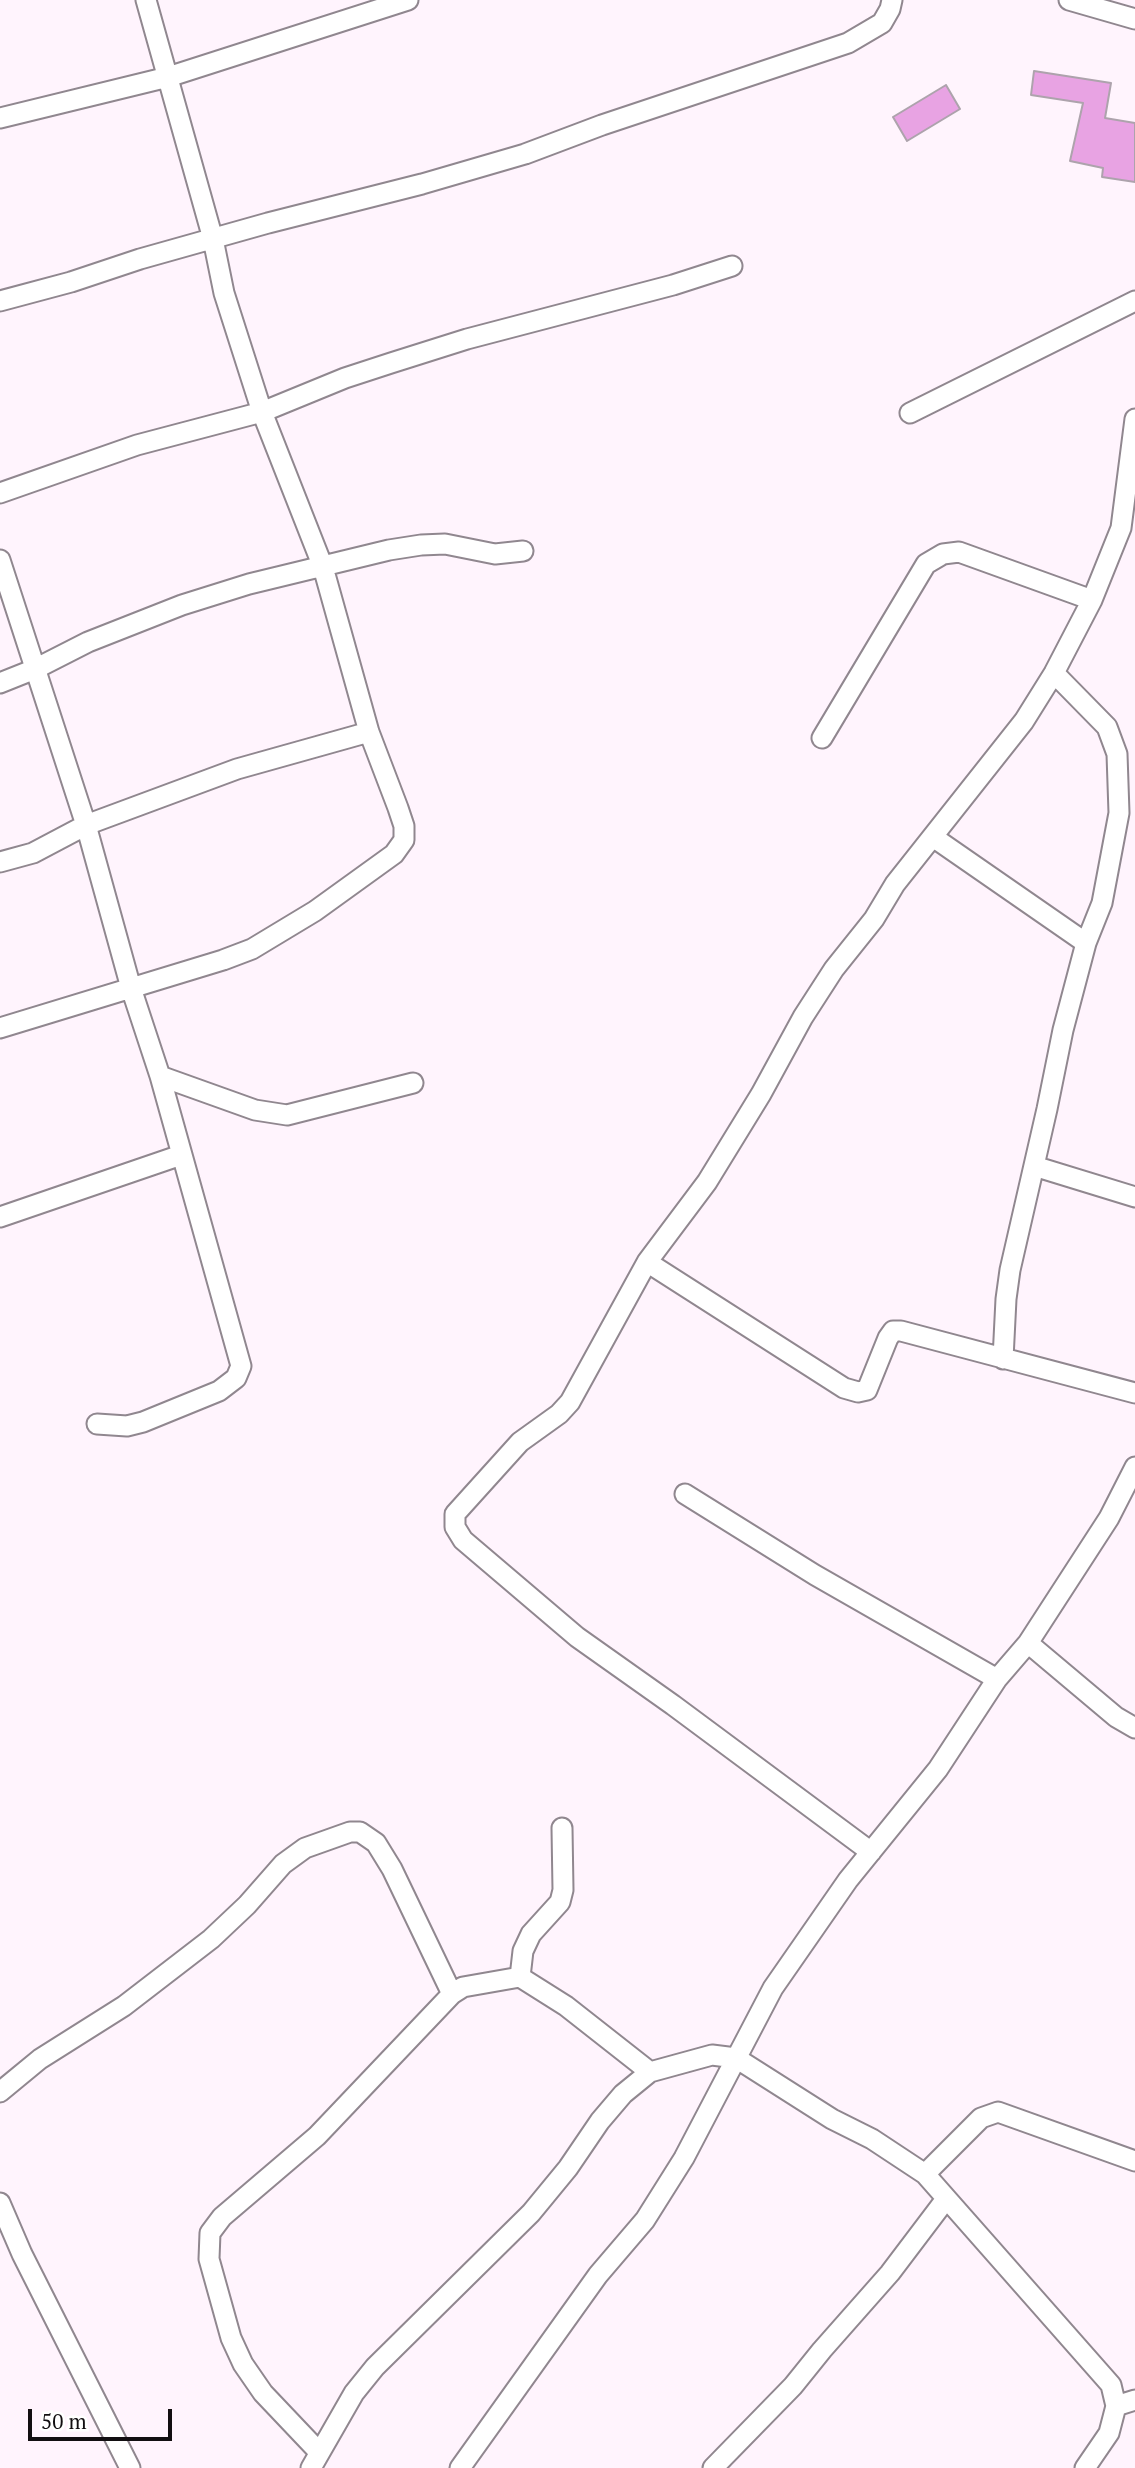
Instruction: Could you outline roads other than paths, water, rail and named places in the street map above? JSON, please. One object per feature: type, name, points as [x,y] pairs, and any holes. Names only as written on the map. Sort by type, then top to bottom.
[{"type":"street","points":[[0,1028],[252,949],[315,911],[394,853],[404,840],[404,826],[369,732],[323,567],[262,412],[224,293],[213,239],[146,0]]},
{"type":"street","points":[[0,118],[168,77],[408,0]]},
{"type":"street","points":[[0,301],[268,223],[422,184],[525,154],[602,125],[848,43],[882,23],[890,9],[891,0]]},
{"type":"street","points":[[1069,0],[1135,19]]},
{"type":"street","points":[[0,493],[137,445],[262,412],[345,378],[391,363],[673,285],[732,266]]},
{"type":"street","points":[[910,413],[1135,301]]},
{"type":"street","points":[[871,1852],[578,1637],[463,1541],[455,1527],[455,1514],[520,1442],[559,1414],[570,1402],[647,1262],[707,1182],[834,969],[874,919],[895,884],[1024,721],[1054,673],[1092,600],[1121,528],[1135,419]]},
{"type":"street","points":[[0,683],[88,642],[183,605],[249,584],[389,550],[421,545],[445,544],[495,554],[523,551]]},
{"type":"street","points":[[822,738],[926,564],[943,554],[959,552],[1092,600]]},
{"type":"street","points":[[0,560],[86,825],[241,1366],[236,1378],[219,1391],[143,1422],[127,1426],[97,1424]]},
{"type":"street","points":[[1003,1359],[1009,1280],[1063,1030],[1086,943],[1101,903],[1119,813],[1116,754],[1107,727],[1054,673]]},
{"type":"street","points":[[0,862],[33,853],[86,825],[237,769],[369,732]]},
{"type":"street","points":[[933,837],[1086,943]]},
{"type":"street","points":[[160,1076],[255,1110],[287,1115],[413,1083]]},
{"type":"street","points":[[0,1217],[181,1155]]},
{"type":"street","points":[[1034,1166],[1135,1197]]},
{"type":"street","points":[[647,1262],[844,1388],[859,1392],[867,1390],[893,1331],[901,1331],[1135,1393]]},
{"type":"street","points":[[460,2468],[598,2275],[645,2220],[684,2158],[773,1988],[802,1943],[937,1769],[997,1679],[1028,1643],[1109,1517],[1135,1467]]},
{"type":"street","points":[[685,1494],[815,1575],[997,1679]]},
{"type":"street","points":[[1028,1643],[1116,1717],[1135,1728]]},
{"type":"street","points":[[520,1977],[523,1951],[531,1934],[560,1902],[564,1890],[562,1828]]},
{"type":"street","points":[[0,2092],[40,2059],[124,2006],[211,1939],[247,1905],[283,1864],[305,1848],[350,1832],[360,1832],[376,1843],[392,1869],[452,1994]]},
{"type":"street","points":[[650,2072],[566,2006],[520,1977],[463,1987],[452,1994],[317,2136],[222,2217],[210,2233],[209,2259],[231,2338],[243,2364],[315,2460],[354,2393],[375,2367],[531,2213],[623,2094],[650,2072],[712,2055],[736,2059],[832,2119],[872,2139],[925,2174],[1129,2404],[1085,2468]]},
{"type":"street","points":[[925,2174],[981,2118],[998,2112],[1135,2161]]},
{"type":"street","points":[[712,2468],[793,2386],[890,2273],[946,2199]]},
{"type":"street","points":[[0,2203],[22,2254],[130,2468]]}]
